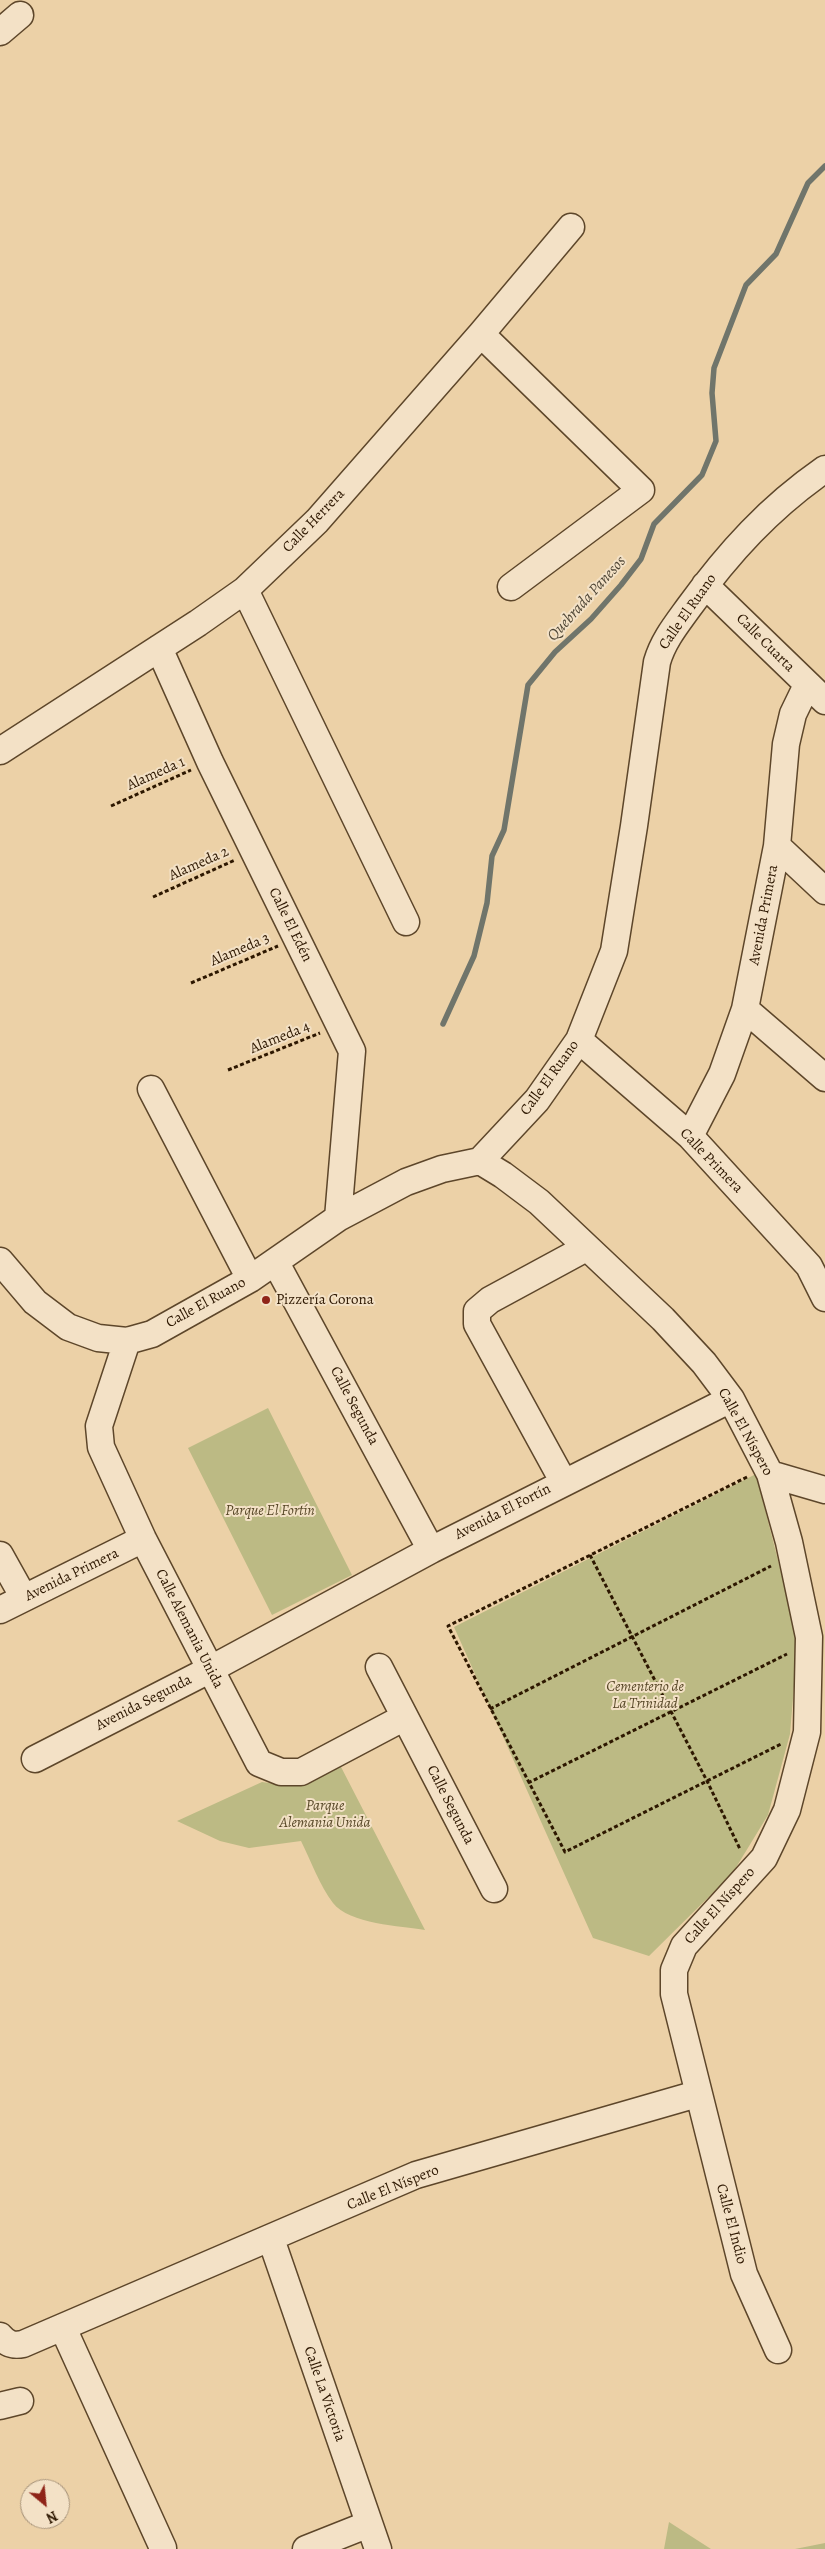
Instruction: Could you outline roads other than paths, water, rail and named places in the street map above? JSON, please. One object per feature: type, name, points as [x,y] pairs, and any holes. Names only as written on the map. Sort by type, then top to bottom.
[{"type":"street","points":[[0,32],[20,15]]},
{"type":"street","name":"Calle Herrera","points":[[0,751],[245,590],[317,521],[481,334],[571,227]]},
{"type":"street","points":[[481,334],[641,490],[511,587]]},
{"type":"street","name":"Calle El Ruano","points":[[0,1261],[35,1302],[68,1327],[98,1338],[127,1340],[152,1334],[250,1279],[276,1263],[338,1218],[406,1182],[442,1169],[480,1161],[537,1100],[579,1040],[614,951],[657,662],[662,645],[705,585],[748,533],[802,485],[825,469]]},
{"type":"street","name":"Calle Cuarta","points":[[705,585],[775,651],[816,693]]},
{"type":"street","points":[[245,590],[406,922]]},
{"type":"street","name":"Calle El Edén","points":[[159,648],[210,762],[352,1051],[338,1218]]},
{"type":"street","name":"Avenida Primera","points":[[690,1136],[722,1074],[745,1010],[777,846],[786,744],[794,714],[816,693]]},
{"type":"street","points":[[777,846],[825,891]]},
{"type":"street","points":[[745,1010],[825,1078]]},
{"type":"street","name":"Calle Primera","points":[[579,1040],[690,1136],[808,1266],[825,1298]]},
{"type":"street","points":[[151,1089],[250,1279]]},
{"type":"street","name":"Calle El Níspero","points":[[0,2336],[5,2342],[15,2346],[63,2328],[416,2175],[697,2094],[674,1994],[674,1970],[684,1946],[764,1858],[787,1810],[807,1732],[809,1637],[788,1542],[768,1471],[731,1399],[704,1363],[663,1319],[539,1202],[480,1161]]},
{"type":"street","points":[[564,1482],[477,1324],[477,1311],[490,1300],[586,1248]]},
{"type":"street","name":"Calle Segunda","points":[[276,1263],[431,1550]]},
{"type":"street","name":"Calle Alemania Unida","points":[[127,1340],[99,1426],[101,1446],[143,1539],[209,1670],[259,1763],[282,1772],[301,1772],[405,1717]]},
{"type":"street","name":"Avenida El Fortín","points":[[279,1632],[431,1550],[731,1399]]},
{"type":"street","points":[[768,1471],[825,1490]]},
{"type":"street","name":"Avenida Primera","points":[[0,1610],[143,1539]]},
{"type":"street","points":[[0,1555],[24,1598]]},
{"type":"street","name":"Avenida Segunda","points":[[35,1759],[279,1632]]},
{"type":"street","name":"Calle Segunda","points":[[379,1667],[494,1889]]},
{"type":"street","name":"Calle El Indio","points":[[697,2094],[744,2274],[778,2350]]},
{"type":"street","name":"Calle La Victoria","points":[[271,2239],[378,2549]]},
{"type":"street","points":[[63,2328],[163,2548]]},
{"type":"street","points":[[306,2549],[369,2524]]},
{"type":"waterway","name":"Quebrada Panesos","points":[[443,1024],[474,956],[487,903],[492,856],[504,830],[528,685],[555,652],[591,619],[621,585],[641,559],[654,524],[702,475],[716,441],[712,393],[714,368],[746,285],[776,254],[808,183],[825,166]]},
{"type":"place","name":"Pizzería Corona","points":[[266,1300]]},
{"type":"park label","name":"Parque El Fortín","points":[[270,1511]]},
{"type":"park label","name":"Cementerio de La Trinidad","points":[[645,1696]]},
{"type":"park label","name":"Parque Alemania Unida","points":[[325,1814]]}]
